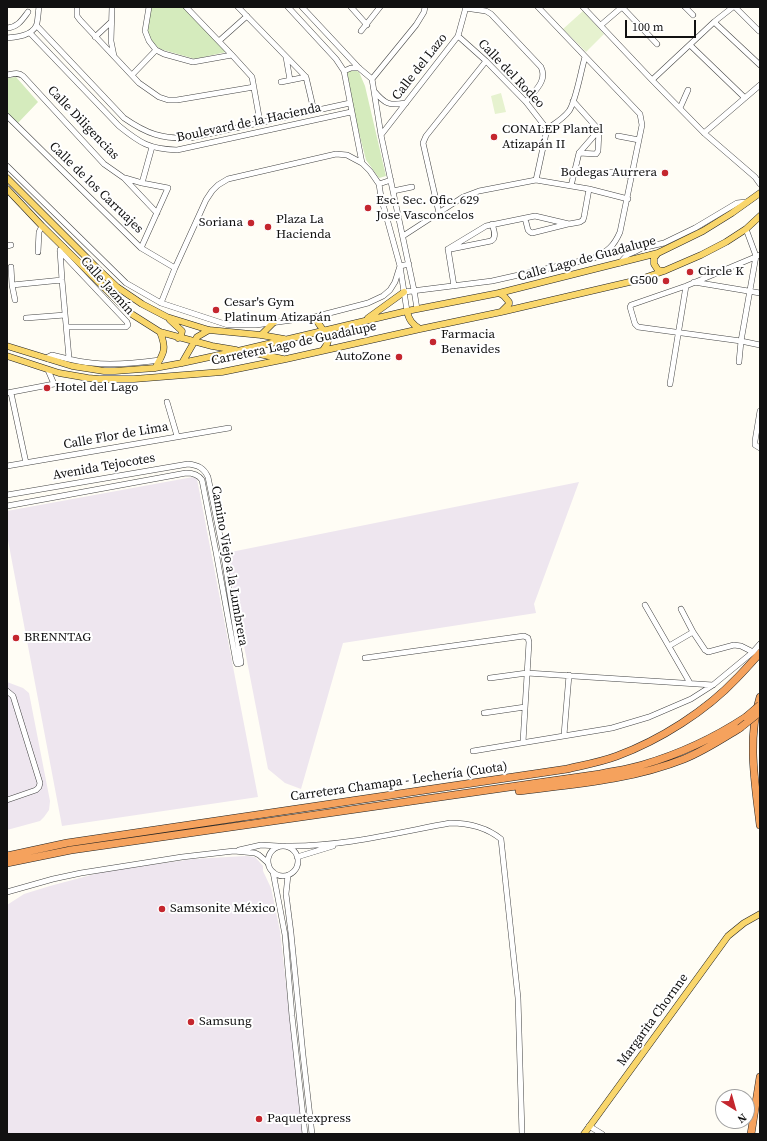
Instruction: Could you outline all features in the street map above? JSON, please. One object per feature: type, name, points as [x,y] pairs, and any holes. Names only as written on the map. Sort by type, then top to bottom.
[{"type":"highway","name":"Carretera Chamapa - Lechería (Cuota)","points":[[7,856],[67,843],[567,769],[601,761],[618,756],[643,745],[692,716],[737,679],[756,652]]},
{"type":"highway","points":[[760,697],[754,723],[752,746],[752,758],[760,825]]},
{"type":"highway","name":"Carretera Chamapa - Lechería (Cuota)","points":[[7,863],[71,850],[600,774],[641,765],[683,752],[727,730],[760,706]]},
{"type":"highway","points":[[482,791],[503,793],[602,781],[644,772],[685,758],[715,743],[740,728],[760,712]]},
{"type":"highway","points":[[751,1134],[760,1076]]},
{"type":"main road","points":[[7,178],[117,287],[142,304],[167,317],[209,330],[286,339]]},
{"type":"main road","points":[[7,189],[58,241],[62,249],[130,314],[160,332],[178,338],[212,346],[242,350],[286,359]]},
{"type":"main road","name":"Calle Lago de Guadalupe","points":[[407,311],[499,293],[658,253],[703,231],[732,214],[760,193]]},
{"type":"main road","points":[[407,311],[409,319],[412,323],[420,328],[501,312],[638,280],[664,271],[720,246],[746,229],[760,216]]},
{"type":"main road","points":[[658,253],[654,258],[654,264],[658,270],[664,271]]},
{"type":"main road","points":[[366,320],[404,292]]},
{"type":"main road","points":[[499,293],[509,302],[509,304],[501,312]]},
{"type":"main road","name":"Carretera Lago de Guadalupe","points":[[7,346],[72,366],[104,371],[155,368],[242,350],[407,311]]},
{"type":"main road","points":[[167,317],[182,331],[181,336],[178,338]]},
{"type":"main road","points":[[314,317],[324,330],[329,340],[323,350]]},
{"type":"main road","points":[[261,335],[274,322]]},
{"type":"main road","name":"Carretera Lago de Guadalupe","points":[[7,356],[59,373],[94,379],[134,379],[222,372],[420,328]]},
{"type":"main road","points":[[182,363],[194,341],[202,333],[209,330]]},
{"type":"main road","points":[[155,368],[164,350],[164,341],[160,332]]},
{"type":"main road","name":"Margarita Chornne","points":[[584,1134],[728,936],[744,923],[760,914]]},
{"type":"street","points":[[7,38],[18,37],[30,33],[36,26],[38,7]]},
{"type":"street","points":[[77,7],[77,16],[96,37],[139,83],[159,97],[168,100],[177,100],[254,87]]},
{"type":"street","points":[[112,7],[111,40],[114,56]]},
{"type":"street","points":[[149,7],[145,31],[149,41],[156,50],[164,54],[193,62],[232,55]]},
{"type":"street","points":[[186,7],[252,77],[260,120]]},
{"type":"street","points":[[238,7],[306,77],[314,111]]},
{"type":"street","points":[[288,7],[336,59],[344,71],[362,163]]},
{"type":"street","points":[[302,7],[359,68],[372,79]]},
{"type":"street","points":[[351,7],[367,25]]},
{"type":"street","points":[[361,32],[380,7]]},
{"type":"street","points":[[417,309],[409,264],[381,135],[372,79],[416,25],[424,12],[425,7]]},
{"type":"street","points":[[404,292],[492,281],[594,258],[610,248],[616,241],[620,232],[628,199],[642,125],[640,114],[538,7]]},
{"type":"street","points":[[583,7],[704,134],[755,177],[760,184]]},
{"type":"street","points":[[601,25],[622,7],[657,44]]},
{"type":"street","points":[[685,7],[693,15]]},
{"type":"street","points":[[652,80],[714,22],[734,7],[759,31]]},
{"type":"street","points":[[466,8],[486,11],[491,14],[541,67],[543,72],[542,81],[526,102]]},
{"type":"street","name":"Calle del Lazo","points":[[381,135],[458,36],[466,8]]},
{"type":"street","points":[[7,28],[14,27],[19,23],[29,9],[34,12],[37,19]]},
{"type":"street","points":[[219,41],[247,16]]},
{"type":"street","points":[[96,37],[111,22]]},
{"type":"street","points":[[714,22],[760,65]]},
{"type":"street","name":"Boulevard de la Hacienda","points":[[36,26],[124,118],[138,128],[157,135],[177,139],[190,138],[260,120],[350,103]]},
{"type":"street","points":[[14,27],[13,30],[18,37]]},
{"type":"street","name":"Boulevard de la Hacienda","points":[[30,33],[119,126],[142,144],[163,150],[177,150],[351,112]]},
{"type":"street","name":"Calle del Rodeo","points":[[458,36],[486,61],[526,102],[546,129]]},
{"type":"street","points":[[690,45],[745,98]]},
{"type":"street","points":[[132,75],[156,50]]},
{"type":"street","points":[[285,56],[290,80]]},
{"type":"street","points":[[536,180],[546,129],[570,110],[574,101],[585,57]]},
{"type":"street","points":[[439,213],[423,143],[426,136],[486,61]]},
{"type":"street","points":[[344,71],[351,68],[359,68]]},
{"type":"street","name":"Calle Diligencias","points":[[7,75],[16,74],[23,76],[104,164],[124,178],[157,213]]},
{"type":"street","points":[[281,82],[306,77]]},
{"type":"street","points":[[704,134],[760,84]]},
{"type":"street","points":[[373,90],[388,104],[395,105],[406,103]]},
{"type":"street","points":[[680,108],[688,90]]},
{"type":"street","points":[[574,101],[599,130],[598,151],[596,154],[579,154]]},
{"type":"street","name":"Calle de los Carruajes","points":[[7,116],[141,248],[175,268]]},
{"type":"street","points":[[133,137],[132,131],[138,128]]},
{"type":"street","points":[[571,186],[579,154],[599,130]]},
{"type":"street","points":[[618,136],[639,140]]},
{"type":"street","points":[[177,139],[177,150]]},
{"type":"street","points":[[142,183],[152,147]]},
{"type":"street","points":[[161,303],[206,200],[218,185],[228,179],[245,174],[336,154],[347,155],[362,163],[379,184],[381,197],[400,266],[407,311]]},
{"type":"street","points":[[7,166],[126,283],[161,303],[228,325],[256,325],[314,317],[368,304],[383,296],[390,290],[395,282],[400,266]]},
{"type":"street","points":[[611,172],[632,176]]},
{"type":"street","points":[[124,178],[168,188],[141,248]]},
{"type":"street","points":[[379,184],[391,180]]},
{"type":"street","points":[[403,236],[463,197],[479,191],[536,180],[589,189],[628,199]]},
{"type":"street","points":[[393,191],[412,187]]},
{"type":"street","points":[[525,218],[528,230],[532,233],[580,222],[583,220],[589,189]]},
{"type":"street","points":[[620,263],[627,255],[642,248],[664,243],[695,228],[737,203],[747,202]]},
{"type":"street","points":[[448,249],[486,226],[492,224],[535,216],[569,224]]},
{"type":"street","points":[[448,249],[494,240],[495,236],[492,224]]},
{"type":"street","points":[[38,252],[39,232],[42,226]]},
{"type":"street","points":[[739,362],[741,341],[758,255],[746,229]]},
{"type":"street","points":[[62,249],[62,280],[69,358]]},
{"type":"street","name":"Calle Jazmín","points":[[62,249],[127,322],[128,325],[126,327],[66,327]]},
{"type":"street","points":[[448,249],[454,286]]},
{"type":"street","points":[[758,255],[686,286],[631,305],[630,307],[636,326],[760,345]]},
{"type":"street","points":[[400,266],[409,264]]},
{"type":"street","points":[[11,267],[15,300]]},
{"type":"street","points":[[14,285],[62,280]]},
{"type":"street","points":[[693,282],[760,293]]},
{"type":"street","points":[[670,384],[686,286]]},
{"type":"street","points":[[26,318],[65,314]]},
{"type":"street","points":[[48,359],[48,357],[52,354],[99,364],[138,363],[160,360]]},
{"type":"street","points":[[48,370],[54,384]]},
{"type":"street","points":[[54,384],[59,373]]},
{"type":"street","points":[[26,463],[9,393],[54,384]]},
{"type":"street","points":[[167,402],[177,436]]},
{"type":"street","points":[[758,446],[754,441],[760,411]]},
{"type":"street","name":"Calle Flor de Lima","points":[[7,466],[229,428]]},
{"type":"street","name":"Avenida Tejocotes","points":[[7,495],[188,464],[195,464],[203,470]]},
{"type":"street","name":"Camino Viejo a la Lumbrera","points":[[196,475],[202,480],[236,663],[241,663],[223,551],[208,477],[203,470]]},
{"type":"street","name":"Avenida Tejocotes","points":[[7,506],[186,473],[196,475]]},
{"type":"street","points":[[645,605],[690,683]]},
{"type":"street","points":[[681,609],[693,632],[708,652],[734,645],[756,652]]},
{"type":"street","points":[[668,646],[693,632]]},
{"type":"street","points":[[365,658],[524,636],[528,638],[523,742]]},
{"type":"street","points":[[473,751],[612,728],[649,717],[691,699],[713,685],[756,652],[760,644]]},
{"type":"street","points":[[490,678],[527,672],[713,685]]},
{"type":"street","points":[[564,735],[568,675]]},
{"type":"street","points":[[7,691],[14,696],[40,783],[36,790],[7,800]]},
{"type":"street","points":[[484,713],[525,707]]},
{"type":"street","points":[[7,892],[81,872],[234,851],[262,845],[305,846],[343,842],[450,823],[462,823],[484,828],[494,833],[501,839],[518,998],[522,1134]]},
{"type":"street","points":[[297,857],[343,842]]},
{"type":"street","points":[[268,862],[270,854],[277,847],[283,846],[293,850],[297,857],[297,864],[293,872],[280,875],[273,872]]},
{"type":"street","points":[[234,851],[255,853],[259,855],[268,862],[273,872],[286,934],[292,1016],[305,1134]]},
{"type":"street","points":[[288,874],[286,894],[312,1134]]},
{"type":"street","points":[[589,1126],[602,1134]]},
{"type":"shaded area","points":[[193,477],[197,479],[258,797],[62,826],[7,535],[7,511]]},
{"type":"shaded area","points":[[579,482],[534,604],[536,613],[343,643],[301,789],[285,783],[268,769],[226,553]]},
{"type":"shaded area","points":[[7,682],[23,688],[29,693],[50,801],[49,810],[40,821],[7,830]]},
{"type":"shaded area","points":[[246,856],[255,857],[263,866],[263,871],[271,888],[280,931],[303,1134],[7,1134],[7,905],[24,894],[106,871],[193,859]]},
{"type":"green space","points":[[151,7],[183,7],[226,52],[195,59],[160,49],[150,40],[146,31]]},
{"type":"green space","points":[[583,11],[604,34],[586,52],[563,29]]},
{"type":"green space","points":[[355,70],[359,72],[365,86],[386,176],[379,178],[366,160],[355,117],[347,72]]},
{"type":"green space","points":[[16,77],[38,102],[17,124],[7,114],[7,78]]},
{"type":"green space","points":[[501,93],[506,112],[495,114],[491,96]]},
{"type":"place","name":"CONALEP Plantel Atizapán II","points":[[494,137]]},
{"type":"place","name":"Bodegas Aurrera","points":[[665,173]]},
{"type":"place","name":"Esc. Sec. Ofic. 629 Jose Vasconcelos","points":[[368,208]]},
{"type":"place","name":"Soriana","points":[[251,223]]},
{"type":"place","name":"Plaza La Hacienda","points":[[268,227]]},
{"type":"place","name":"Circle K","points":[[690,272]]},
{"type":"place","name":"G500","points":[[666,281]]},
{"type":"place","name":"Cesar's Gym Platinum Atizapán","points":[[216,310]]},
{"type":"place","name":"Farmacia Benavides","points":[[433,342]]},
{"type":"place","name":"AutoZone","points":[[399,357]]},
{"type":"place","name":"Hotel del Lago","points":[[47,388]]},
{"type":"place","name":"BRENNTAG","points":[[16,638]]},
{"type":"place","name":"Samsonite México","points":[[162,909]]},
{"type":"place","name":"Samsung","points":[[191,1022]]},
{"type":"place","name":"Paquetexpress","points":[[259,1119]]}]
